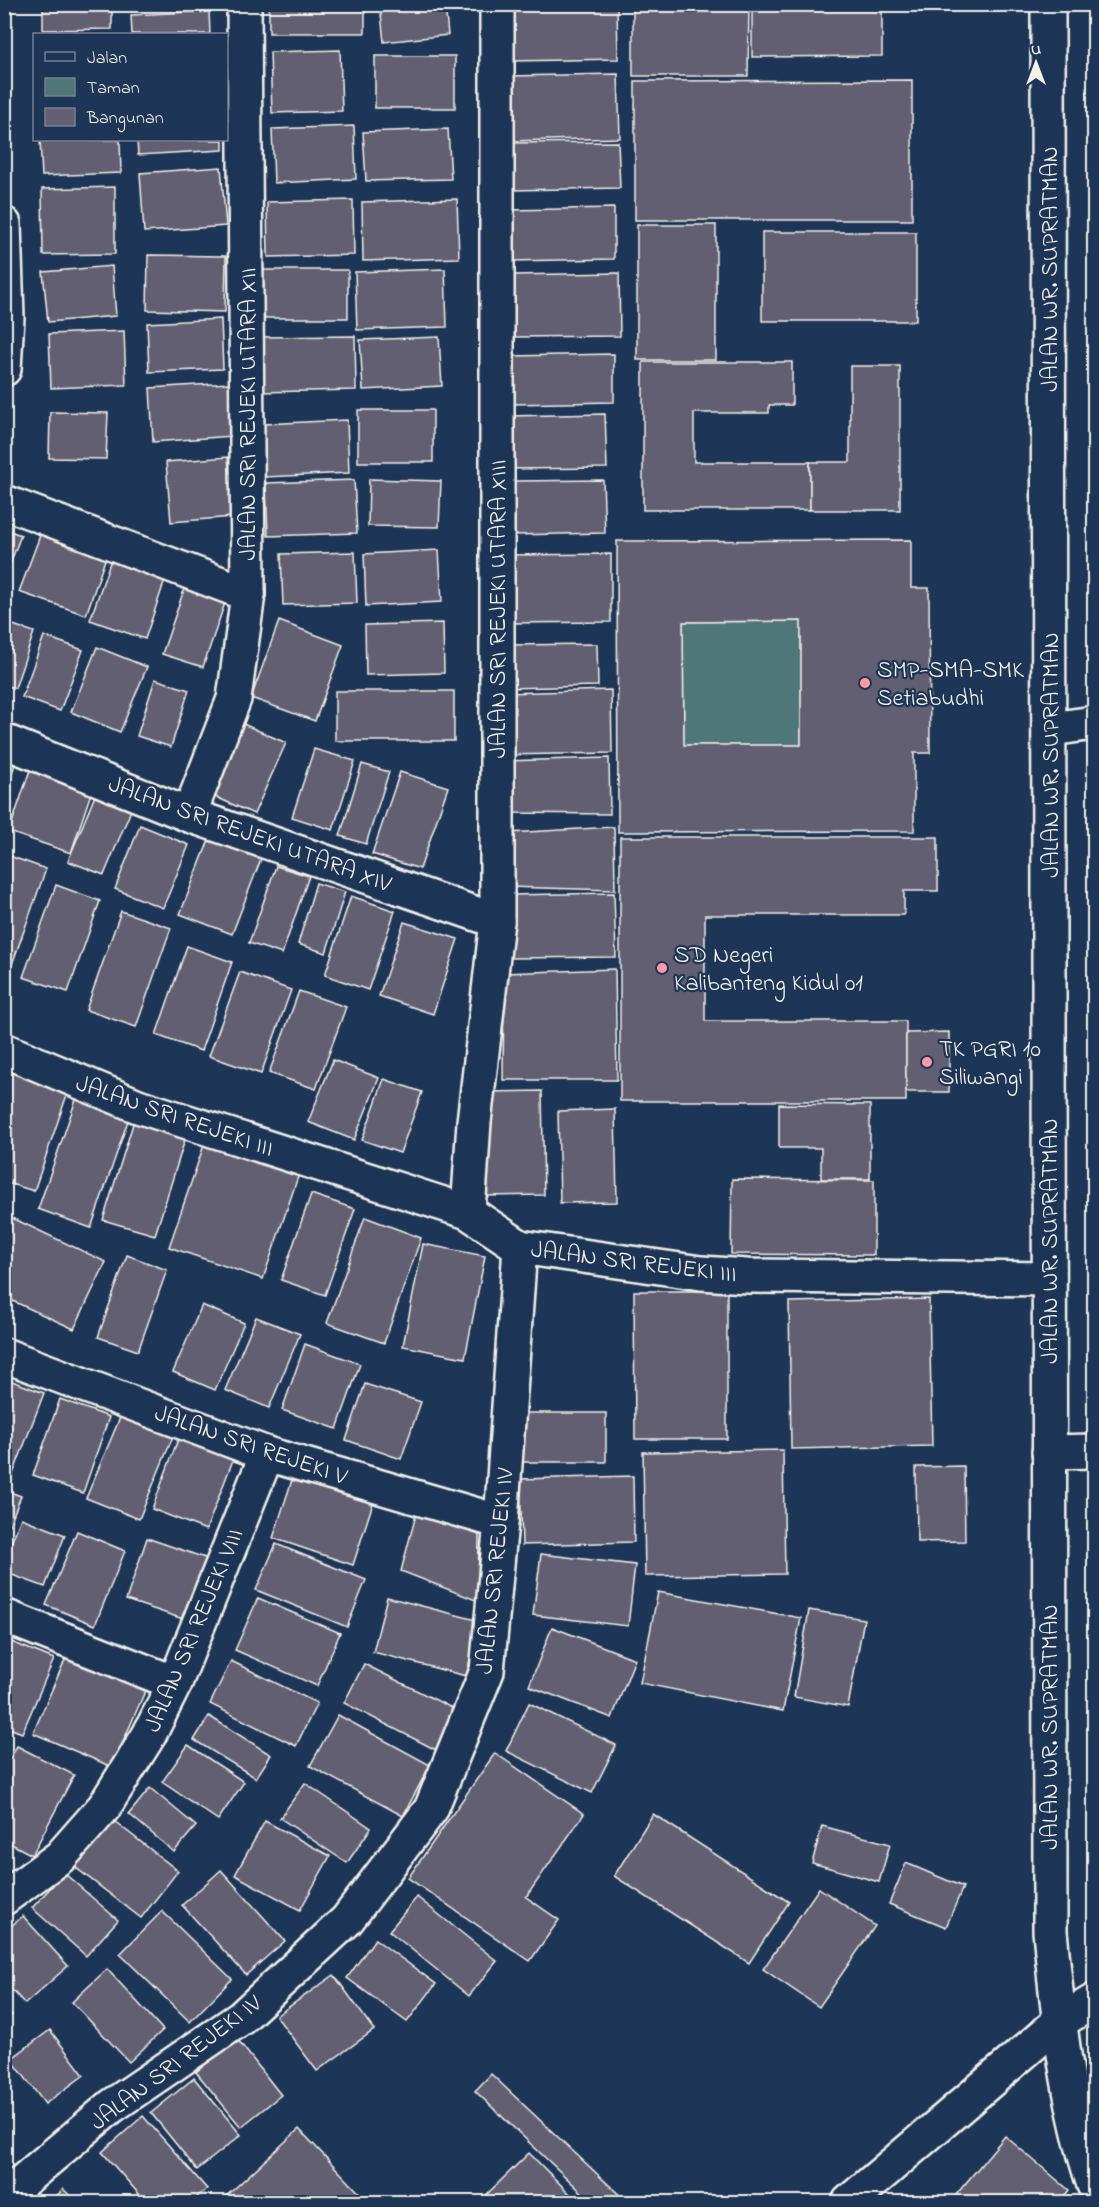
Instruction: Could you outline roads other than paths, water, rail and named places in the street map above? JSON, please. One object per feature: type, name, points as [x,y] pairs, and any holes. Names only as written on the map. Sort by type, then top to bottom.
[{"type":"street","name":"JALAN SRI REJEKI UTARA XII","points":[[189,815],[234,699],[248,594],[244,4]]},
{"type":"street","name":"JALAN SRI REJEKI UTARA XIII","points":[[468,1212],[474,1122],[497,921],[497,4]]},
{"type":"street","name":"JALAN WR. SUPRATMAN","points":[[1048,4],[1051,729],[1048,1279],[1050,1932],[1059,2022],[1091,2166]]},
{"type":"street","points":[[4,224],[8,317],[4,369]]},
{"type":"street","points":[[4,502],[248,594]]},
{"type":"street","points":[[1051,729],[1095,723]]},
{"type":"street","name":"JALAN SRI REJEKI UTARA XIV","points":[[4,741],[189,815],[497,921]]},
{"type":"street","name":"JALAN SRI REJEKI III","points":[[4,1050],[138,1106],[468,1212],[520,1246],[682,1270],[747,1276],[1048,1279]]},
{"type":"street","name":"JALAN SRI REJEKI IV","points":[[4,2197],[112,2106],[241,2018],[347,1920],[431,1809],[487,1671],[501,1522],[520,1246]]},
{"type":"street","name":"JALAN SRI REJEKI V","points":[[4,1355],[267,1454],[501,1522]]},
{"type":"street","points":[[1048,1452],[1095,1451]]},
{"type":"street","name":"JALAN SRI REJEKI VIII","points":[[6,1895],[60,1857],[104,1807],[149,1736],[175,1683],[267,1454]]},
{"type":"street","points":[[4,1616],[175,1683]]},
{"type":"street","points":[[849,2202],[1059,2022],[1095,2001]]},
{"type":"place","name":"SMP-SMA-SMK Setiabudhi","points":[[865,683]]},
{"type":"place","name":"SD Negeri Kalibanteng Kidul 01","points":[[662,968]]},
{"type":"place","name":"TK PGRI 10 Siliwangi","points":[[927,1062]]}]
